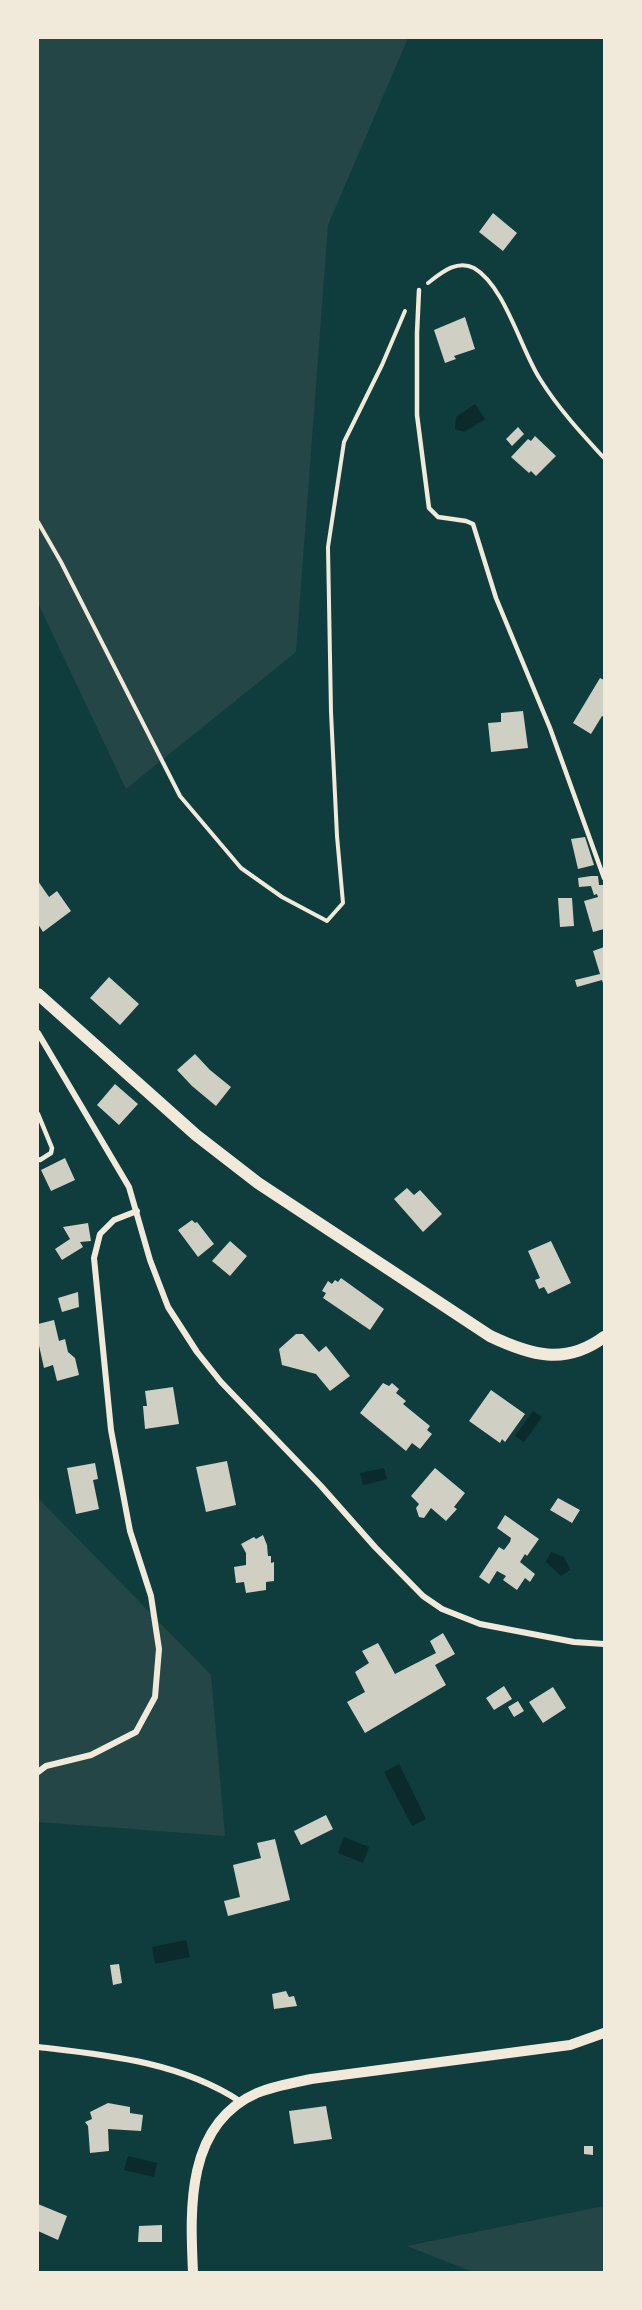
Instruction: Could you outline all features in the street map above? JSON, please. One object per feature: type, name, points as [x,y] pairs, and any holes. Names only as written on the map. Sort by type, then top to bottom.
[{"type":"main road","points":[[38,994],[196,1135],[258,1183],[490,1336],[519,1350],[549,1355],[579,1350],[604,1337]]},
{"type":"street","points":[[38,1033],[129,1187],[150,1260],[168,1307],[197,1352],[221,1382],[321,1486],[375,1547],[423,1596],[442,1609],[480,1624],[574,1642],[604,1644]]},
{"type":"street","points":[[38,1772],[46,1766],[91,1755],[136,1732],[155,1697],[159,1649],[151,1596],[130,1531],[111,1430],[94,1258],[100,1234],[114,1220],[137,1211]]},
{"type":"street","points":[[193,2272],[193,2194],[200,2156],[214,2130],[241,2102],[274,2087],[311,2079],[570,2045],[596,2038],[604,2033]]},
{"type":"street","points":[[38,2047],[124,2057],[221,2088],[241,2102]]},
{"type":"lane","points":[[419,290],[417,415],[429,508],[438,517],[473,524],[496,598],[550,728],[604,878]]},
{"type":"lane","points":[[38,1114],[39,1122],[52,1148],[51,1154],[46,1158],[38,1159]]},
{"type":"path","points":[[38,522],[61,562],[180,796],[241,868],[282,897],[327,921],[343,903],[331,712],[328,548],[344,442],[382,365],[407,306],[419,290],[444,271],[460,265],[474,268],[499,296],[538,377],[558,406],[604,458]]},
{"type":"shaded area","points":[[38,38],[408,38],[328,225],[296,652],[126,789],[38,603]]},
{"type":"shaded area","points":[[475,404],[485,419],[464,432],[455,429],[456,417]]},
{"type":"shaded area","points":[[533,1411],[542,1417],[524,1442],[515,1436]]},
{"type":"shaded area","points":[[384,1468],[387,1479],[363,1485],[360,1473]]},
{"type":"shaded area","points":[[38,1498],[211,1675],[225,1836],[38,1822]]},
{"type":"shaded area","points":[[551,1552],[564,1557],[570,1570],[561,1576],[546,1562]]},
{"type":"shaded area","points":[[399,1764],[426,1819],[412,1826],[384,1772]]},
{"type":"shaded area","points":[[344,1837],[369,1847],[363,1863],[338,1853]]},
{"type":"shaded area","points":[[186,1940],[190,1957],[155,1964],[152,1947]]},
{"type":"shaded area","points":[[128,2156],[157,2163],[154,2177],[124,2170]]},
{"type":"shaded area","points":[[604,2206],[604,2272],[473,2272],[407,2246]]},
{"type":"building","points":[[493,213],[517,233],[503,251],[479,232]]},
{"type":"building","points":[[465,317],[475,349],[454,356],[456,359],[445,363],[434,330]]},
{"type":"building","points":[[518,427],[524,434],[512,446],[506,439]]},
{"type":"building","points":[[535,436],[556,456],[536,476],[531,471],[529,473],[511,457],[528,439],[531,441]]},
{"type":"building","points":[[600,678],[604,680],[604,717],[602,716],[591,734],[573,723]]},
{"type":"building","points":[[523,711],[528,748],[491,752],[488,723],[501,722],[501,713]]},
{"type":"building","points":[[585,837],[594,865],[578,869],[571,839]]},
{"type":"building","points":[[598,876],[599,885],[604,885],[604,929],[593,932],[584,901],[598,897],[597,894],[594,895],[591,886],[579,887],[578,878]]},
{"type":"building","points":[[38,881],[49,897],[57,891],[71,911],[43,932],[38,924]]},
{"type":"building","points":[[558,898],[572,898],[574,926],[560,927]]},
{"type":"building","points":[[604,947],[604,986],[602,980],[577,987],[575,980],[600,974],[593,951]]},
{"type":"building","points":[[109,977],[139,1004],[120,1025],[90,998]]},
{"type":"building","points":[[195,1054],[231,1087],[216,1106],[177,1070]]},
{"type":"building","points":[[115,1084],[138,1104],[119,1125],[97,1105]]},
{"type":"building","points":[[65,1158],[75,1180],[51,1191],[41,1170]]},
{"type":"building","points":[[407,1188],[414,1195],[420,1190],[442,1214],[423,1232],[394,1199]]},
{"type":"building","points":[[192,1220],[197,1222],[214,1244],[198,1257],[178,1230]]},
{"type":"building","points":[[88,1223],[91,1241],[80,1242],[83,1247],[62,1260],[55,1249],[70,1239],[63,1227]]},
{"type":"building","points":[[230,1241],[247,1256],[230,1276],[212,1261]]},
{"type":"building","points":[[551,1241],[571,1283],[548,1294],[544,1287],[539,1289],[535,1280],[540,1278],[528,1251]]},
{"type":"building","points":[[341,1278],[384,1309],[370,1330],[323,1298],[326,1293],[322,1291],[328,1281],[332,1284]]},
{"type":"building","points":[[78,1292],[79,1307],[62,1312],[58,1298]]},
{"type":"building","points":[[54,1320],[59,1341],[65,1339],[68,1352],[75,1358],[79,1375],[57,1381],[53,1365],[44,1368],[38,1341],[38,1324]]},
{"type":"building","points":[[296,1334],[303,1334],[319,1352],[326,1346],[350,1376],[330,1391],[316,1374],[282,1365],[279,1349]]},
{"type":"building","points":[[383,1383],[389,1386],[392,1383],[399,1389],[396,1393],[406,1401],[403,1404],[430,1426],[427,1430],[432,1434],[420,1449],[412,1443],[406,1451],[360,1413]]},
{"type":"building","points":[[173,1387],[179,1424],[145,1429],[143,1406],[147,1406],[145,1391]]},
{"type":"building","points":[[491,1390],[525,1414],[505,1442],[502,1439],[500,1443],[469,1421]]},
{"type":"building","points":[[227,1461],[236,1505],[206,1512],[196,1467]]},
{"type":"building","points":[[95,1463],[98,1479],[93,1480],[99,1509],[76,1514],[67,1468]]},
{"type":"building","points":[[435,1468],[465,1493],[454,1507],[457,1509],[446,1521],[431,1508],[424,1518],[419,1517],[416,1508],[419,1504],[411,1496]]},
{"type":"building","points":[[558,1498],[580,1510],[572,1523],[550,1510]]},
{"type":"building","points":[[505,1515],[539,1539],[520,1562],[535,1574],[530,1582],[525,1578],[517,1590],[503,1580],[506,1576],[497,1571],[489,1584],[479,1577],[499,1547],[504,1550],[510,1542],[511,1538],[497,1528]]},
{"type":"building","points":[[263,1535],[268,1556],[271,1556],[271,1563],[274,1562],[274,1581],[266,1582],[266,1590],[246,1593],[244,1582],[236,1583],[234,1567],[246,1565],[246,1553],[241,1544]]},
{"type":"building","points":[[443,1633],[455,1654],[435,1665],[446,1685],[365,1733],[347,1702],[365,1692],[355,1672],[369,1663],[362,1651],[378,1643],[395,1674],[436,1653],[430,1641]]},
{"type":"building","points":[[504,1686],[512,1699],[494,1710],[486,1698]]},
{"type":"building","points":[[553,1687],[566,1708],[543,1723],[529,1702]]},
{"type":"building","points":[[518,1701],[524,1711],[514,1717],[508,1707]]},
{"type":"building","points":[[326,1815],[333,1829],[301,1845],[294,1831]]},
{"type":"building","points":[[275,1839],[290,1900],[228,1916],[224,1901],[240,1897],[233,1865],[261,1858],[257,1843]]},
{"type":"building","points":[[119,1964],[122,1983],[113,1985],[110,1965]]},
{"type":"building","points":[[286,1991],[289,1997],[294,1996],[297,2006],[274,2009],[272,1994]]},
{"type":"building","points":[[108,2103],[130,2107],[130,2113],[143,2115],[141,2131],[108,2129],[109,2151],[90,2153],[88,2126],[85,2122],[92,2119],[90,2112]]},
{"type":"building","points":[[326,2106],[332,2139],[294,2144],[289,2111]]},
{"type":"building","points":[[584,2146],[593,2146],[593,2155],[584,2154]]},
{"type":"building","points":[[38,2204],[67,2216],[58,2240],[38,2231]]},
{"type":"building","points":[[162,2225],[162,2242],[138,2242],[139,2226]]}]
